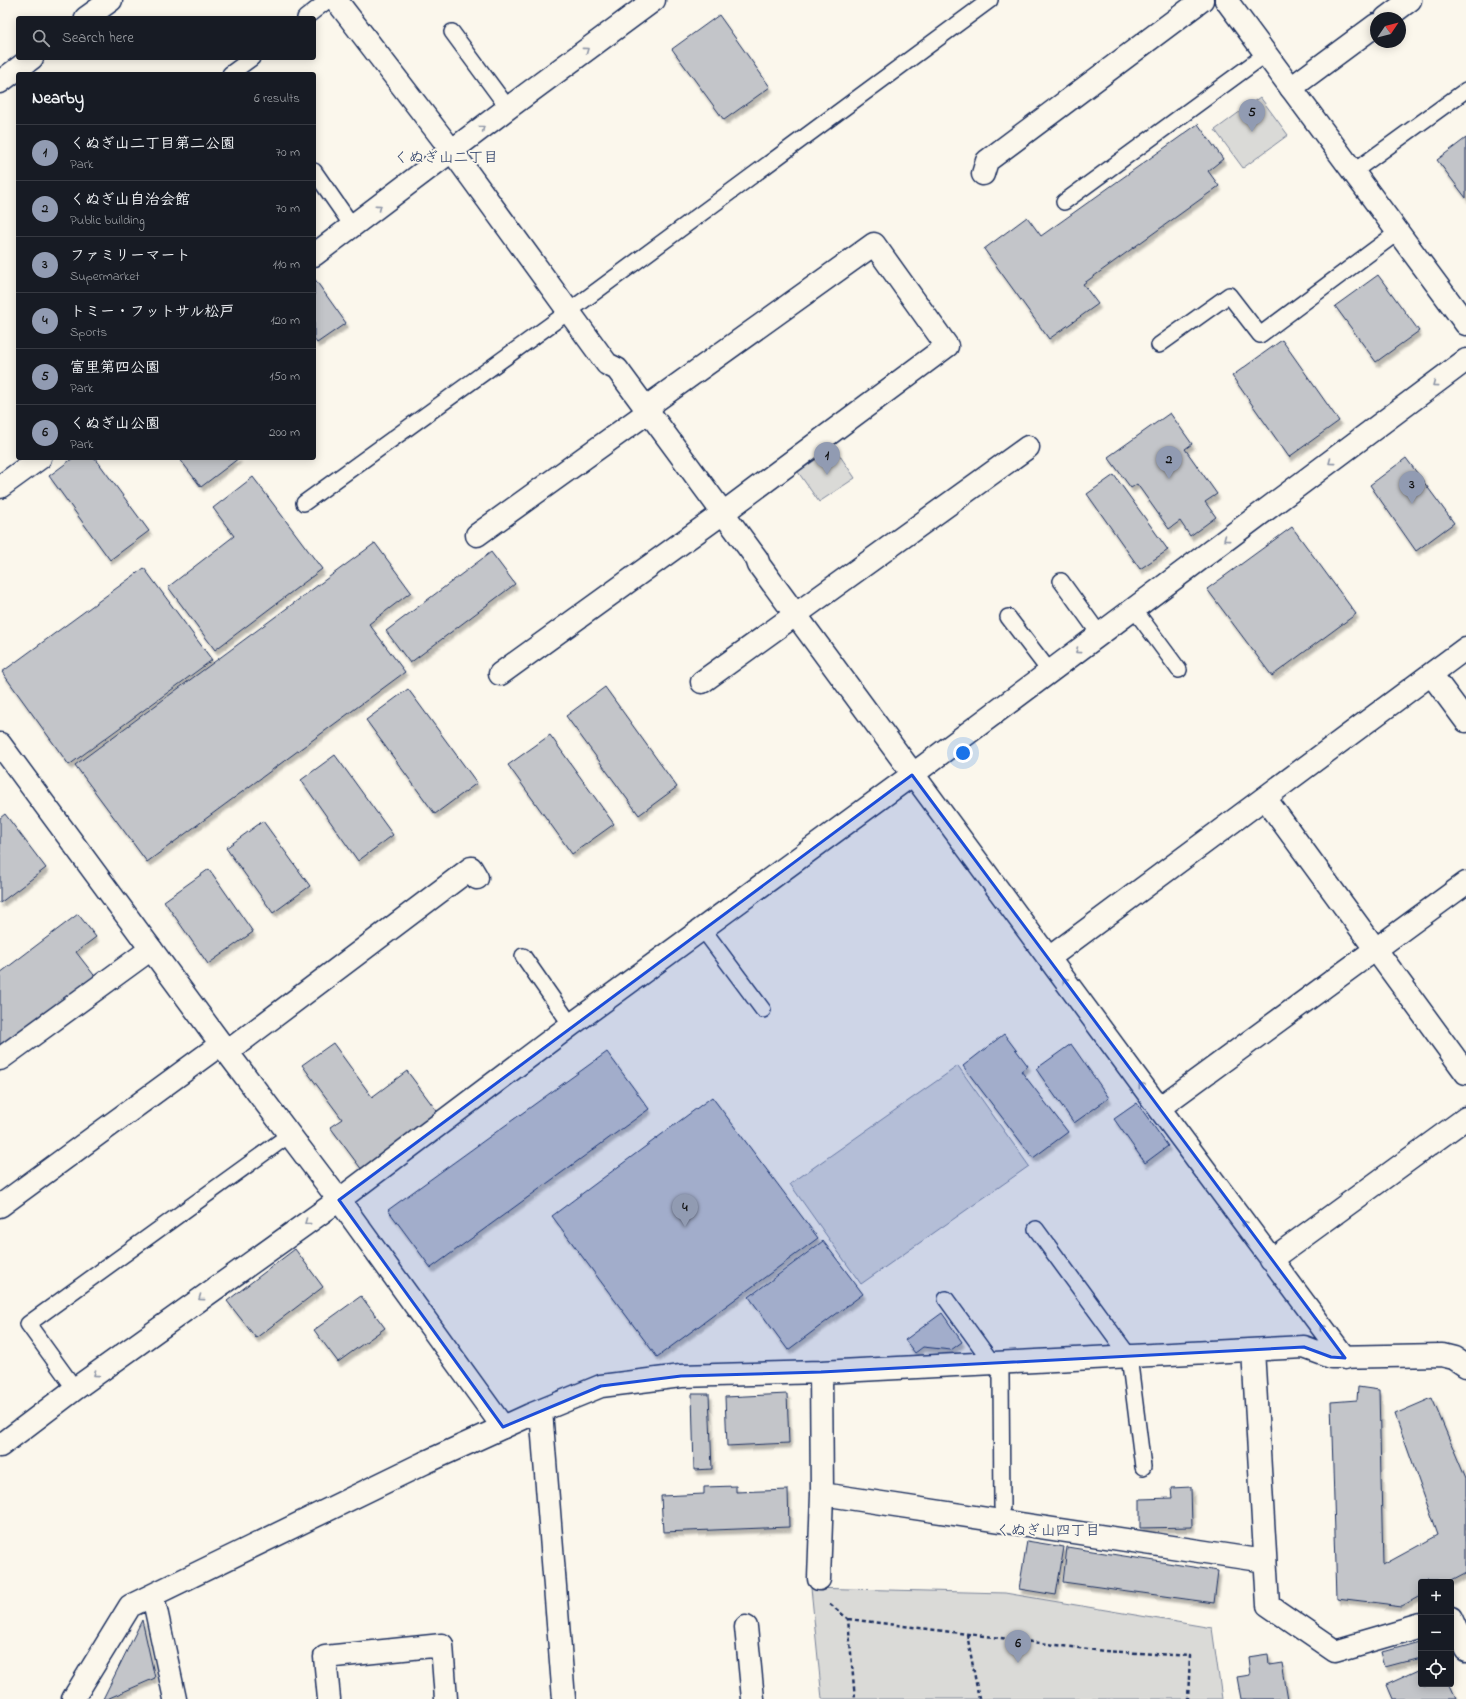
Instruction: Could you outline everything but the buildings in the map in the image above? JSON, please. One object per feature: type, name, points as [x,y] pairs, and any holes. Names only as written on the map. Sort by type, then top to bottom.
[{"type":"street","points":[[89,16],[111,0]]},
{"type":"street","points":[[336,0],[452,151],[607,364],[617,369],[757,559],[759,565],[795,616],[912,775],[1345,1358]]},
{"type":"street","points":[[316,254],[508,108],[654,0]]},
{"type":"street","points":[[983,174],[987,161],[1202,0]]},
{"type":"street","points":[[1226,0],[1466,324]]},
{"type":"street","points":[[1394,12],[1410,0]]},
{"type":"street","points":[[1291,88],[1370,29]]},
{"type":"street","points":[[0,82],[29,60]]},
{"type":"street","points":[[477,535],[648,412],[655,401],[874,244],[947,346],[723,513],[500,674]]},
{"type":"street","points":[[0,1446],[75,1389],[339,1200],[571,1025],[1100,635],[1466,360]]},
{"type":"street","points":[[702,682],[1028,447]]},
{"type":"street","points":[[0,487],[37,460]]},
{"type":"street","points":[[1049,958],[1466,648]]},
{"type":"street","points":[[1431,674],[1466,721]]},
{"type":"street","points":[[0,744],[224,1048],[339,1200],[503,1427]]},
{"type":"street","points":[[1265,798],[1466,1073]]},
{"type":"street","points":[[0,1206],[224,1048],[471,868],[477,878]]},
{"type":"street","points":[[1159,1108],[1466,883]]},
{"type":"street","points":[[0,1059],[151,949]]},
{"type":"street","points":[[1271,1260],[1466,1118]]},
{"type":"street","points":[[73,1699],[130,1606],[424,1463],[503,1427],[601,1386],[681,1376],[821,1372],[1304,1347],[1331,1357],[1345,1358],[1442,1355],[1454,1358],[1466,1366]]},
{"type":"street","points":[[1254,1350],[1268,1605],[1334,1651],[1418,1627]]},
{"type":"street","points":[[819,1579],[822,1494],[821,1372]]},
{"type":"street","points":[[541,1411],[564,1699]]},
{"type":"street","points":[[822,1494],[1265,1561]]},
{"type":"street","points":[[153,1596],[175,1699]]},
{"type":"street","points":[[1454,1625],[1466,1651]]},
{"type":"street","points":[[746,1627],[753,1699]]},
{"type":"street","points":[[329,1699],[325,1657],[442,1645],[446,1699]]},
{"type":"lane","points":[[308,16],[328,0]]},
{"type":"lane","points":[[304,503],[568,312],[990,0]]},
{"type":"lane","points":[[452,32],[508,108]]},
{"type":"lane","points":[[1064,202],[1266,54]]},
{"type":"lane","points":[[233,72],[249,60]]},
{"type":"lane","points":[[1353,172],[1466,90]]},
{"type":"lane","points":[[316,174],[353,227]]},
{"type":"lane","points":[[1159,345],[1229,295],[1260,335],[1398,232]]},
{"type":"lane","points":[[1061,581],[1100,635]]},
{"type":"lane","points":[[1134,609],[1179,670]]},
{"type":"lane","points":[[1008,617],[1050,672]]},
{"type":"lane","points":[[702,928],[763,1010]]},
{"type":"lane","points":[[523,956],[571,1025]]},
{"type":"lane","points":[[75,1389],[28,1324],[289,1135]]},
{"type":"lane","points":[[1036,1229],[1129,1356],[1143,1467]]},
{"type":"lane","points":[[946,1299],[994,1363],[1001,1375],[1002,1507]]},
{"type":"path","points":[[819,1579],[819,1594],[848,1619],[1104,1651],[1190,1656],[1188,1699]]},
{"type":"path","points":[[848,1619],[855,1699]]},
{"type":"path","points":[[967,1634],[979,1699]]},
{"type":"highlighted area","points":[[912,775],[1345,1358],[1331,1357],[1304,1347],[821,1372],[681,1376],[601,1386],[503,1427],[339,1200]]},
{"type":"shaded area","points":[[1260,97],[1288,135],[1243,168],[1215,130]]},
{"type":"shaded area","points":[[834,447],[855,478],[819,502],[798,472]]},
{"type":"shaded area","points":[[958,1066],[1029,1166],[861,1284],[790,1184]]},
{"type":"shaded area","points":[[811,1588],[1005,1593],[1212,1628],[1222,1699],[822,1699]]},
{"type":"place","name":"富里第四公園","points":[[1252,132]]},
{"type":"place","name":"くぬぎ山二丁目第二公園","points":[[827,475]]},
{"type":"place","name":"くぬぎ山自治会館","points":[[1169,479]]},
{"type":"place","name":"ファミリーマート","points":[[1412,504]]},
{"type":"place","name":"トミー・フットサル松戸","points":[[685,1227]]},
{"type":"place","name":"くぬぎ山公園","points":[[1018,1663]]},
{"type":"district","name":"くぬぎ山二丁目","points":[[446,158]]},
{"type":"district","name":"くぬぎ山四丁目","points":[[1048,1531]]}]
